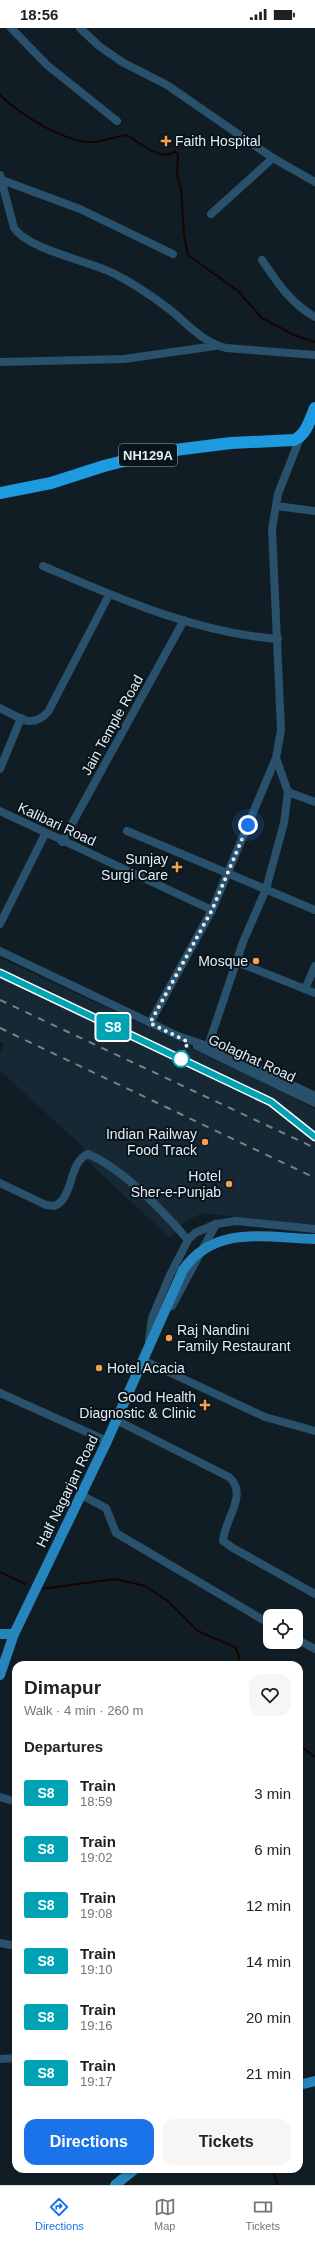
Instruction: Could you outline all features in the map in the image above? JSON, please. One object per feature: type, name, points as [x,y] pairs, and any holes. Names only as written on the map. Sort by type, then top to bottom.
[{"type":"highway","points":[[300,438],[315,408]]},
{"type":"highway","name":"NH129A","points":[[0,493],[51,483],[104,466],[159,452],[195,446],[288,441],[300,438]]},
{"type":"main road","name":"Half Nagarjan Road","points":[[0,1675],[14,1634],[107,1441],[183,1270],[196,1254],[222,1239],[245,1237],[315,1239]]},
{"type":"main road","points":[[0,1634],[14,1634]]},
{"type":"main road","points":[[303,2084],[315,2080]]},
{"type":"main road","points":[[115,2185],[130,2173]]},
{"type":"street","points":[[11,28],[47,65],[117,121]]},
{"type":"street","points":[[80,28],[99,46],[122,62],[167,85],[273,158],[315,182]]},
{"type":"street","points":[[211,214],[273,158]]},
{"type":"street","points":[[1,178],[80,209],[173,254]]},
{"type":"street","points":[[1,178],[14,228],[17,233],[38,244],[114,273],[169,309],[193,330],[215,346]]},
{"type":"street","points":[[262,260],[288,297],[302,310],[315,317]]},
{"type":"street","points":[[0,362],[124,359],[215,346],[315,355]]},
{"type":"street","points":[[150,1023],[212,910],[276,758],[281,730],[272,529],[278,494],[300,438]]},
{"type":"street","points":[[276,506],[315,511]]},
{"type":"street","points":[[44,566],[109,595],[184,620],[225,630],[278,639]]},
{"type":"street","points":[[0,708],[32,722],[40,720],[48,712],[109,595]]},
{"type":"street","name":"Jain Temple Road","points":[[62,842],[184,620]]},
{"type":"street","points":[[0,769],[21,718]]},
{"type":"street","points":[[208,1046],[243,942],[266,889],[284,823],[288,792],[276,758]]},
{"type":"street","points":[[288,792],[315,802]]},
{"type":"street","name":"Kalibari Road","points":[[0,811],[62,842],[212,910]]},
{"type":"street","points":[[127,831],[315,910]]},
{"type":"street","points":[[0,924],[46,834]]},
{"type":"street","points":[[0,950],[178,1036],[208,1046],[315,1096]]},
{"type":"street","points":[[237,962],[315,993]]},
{"type":"street","points":[[305,990],[315,966]]},
{"type":"street","name":"Golaghat Road","points":[[178,1036],[315,1102]]},
{"type":"street","points":[[0,1183],[46,1205],[54,1206],[64,1198],[78,1164],[83,1156],[88,1154],[101,1161],[148,1197],[188,1240]]},
{"type":"street","points":[[148,1347],[152,1318],[188,1240],[195,1233],[216,1224],[236,1221],[315,1229]]},
{"type":"street","points":[[148,1347],[216,1224]]},
{"type":"street","points":[[143,1360],[265,1417],[315,1431]]},
{"type":"street","points":[[0,1393],[107,1441]]},
{"type":"street","points":[[116,1420],[229,1477],[236,1482],[238,1493],[224,1532],[224,1541],[233,1548],[315,1594]]},
{"type":"street","points":[[81,1495],[106,1508],[116,1533],[263,1620]]},
{"type":"street","points":[[303,1643],[315,1649]]},
{"type":"street","points":[[0,1798],[12,1801]]},
{"type":"street","points":[[0,1944],[12,1946]]},
{"type":"street","points":[[0,2059],[12,2058]]},
{"type":"shaded area","points":[[0,958],[277,1087],[315,1110],[315,1227],[202,1213],[185,1222],[170,1238],[87,1161],[82,1146],[0,1071],[0,1053],[4,1044],[0,1041]]},
{"type":"waterway","points":[[0,95],[8,103],[31,119],[57,133],[71,138],[94,142],[127,135],[144,147],[158,153],[164,155],[175,151],[178,155],[177,175],[181,189],[184,235],[188,255],[238,291],[262,318],[294,335],[315,342]]},
{"type":"waterway","points":[[0,1572],[25,1584]]},
{"type":"waterway","points":[[41,1589],[115,1579],[145,1586],[168,1601],[198,1631],[235,1647],[239,1656],[238,1661]]},
{"type":"waterway","points":[[303,1748],[315,1757]]},
{"type":"waterway","points":[[274,2173],[278,2185]]},
{"type":"railway","points":[[0,973],[271,1102],[315,1137]]},
{"type":"railway","points":[[0,1000],[315,1148]]},
{"type":"railway","points":[[0,1028],[315,1178]]},
{"type":"train","name":"S8","points":[[0,973],[271,1102],[315,1137]]},
{"type":"place","name":"Faith Hospital","points":[[166,141]]},
{"type":"place","name":"Sunjay Surgi Care","points":[[177,867]]},
{"type":"place","name":"Mosque","points":[[256,961]]},
{"type":"place","name":"Indian Railway Food Track","points":[[205,1142]]},
{"type":"place","name":"Hotel Sher-e-Punjab","points":[[229,1184]]},
{"type":"place","name":"Raj Nandini Family Restaurant","points":[[169,1338]]},
{"type":"place","name":"Hotel Acacia","points":[[99,1368]]},
{"type":"place","name":"Good Health Diagnostic & Clinic","points":[[205,1405]]},
{"type":"route","points":[[181,1059],[188,1042],[150,1023],[212,910],[248,825]]}]
